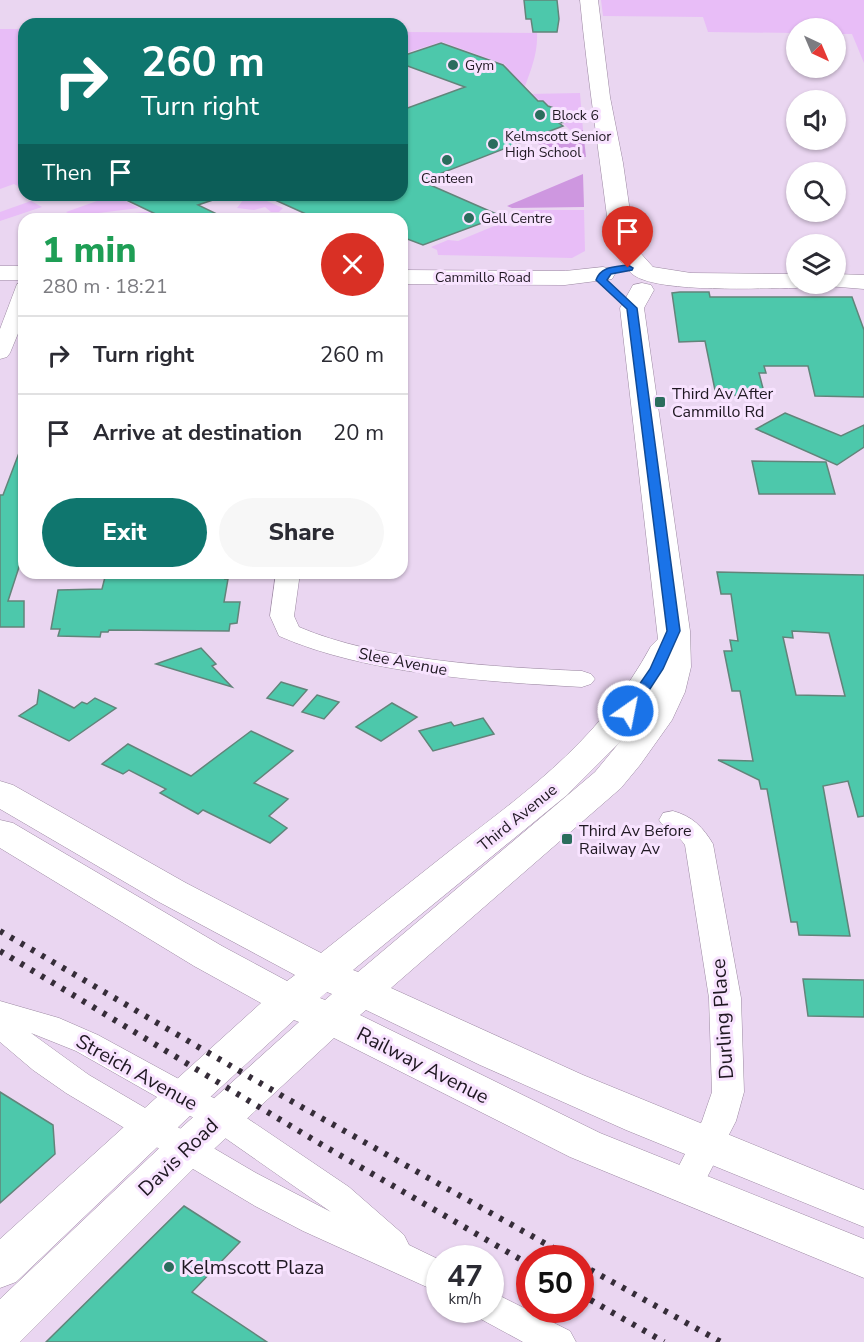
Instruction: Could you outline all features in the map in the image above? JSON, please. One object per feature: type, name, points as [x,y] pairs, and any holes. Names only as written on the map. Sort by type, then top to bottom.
[{"type":"main road","name":"Third Avenue","points":[[361,990],[581,804],[630,756],[666,699],[674,676],[674,631],[612,163],[600,97],[590,0]]},
{"type":"main road","points":[[0,273],[18,273]]},
{"type":"main road","name":"Cammillo Road","points":[[408,277],[786,281]]},
{"type":"main road","points":[[846,281],[864,282]]},
{"type":"main road","name":"Third Avenue","points":[[324,972],[534,804],[607,739],[657,669],[674,631]]},
{"type":"main road","points":[[0,793],[150,881],[361,990],[543,1076],[864,1209]]},
{"type":"main road","name":"Railway Avenue","points":[[0,832],[208,956],[290,1001],[585,1145],[864,1259]]},
{"type":"main road","name":"Davis Road","points":[[0,1330],[169,1139],[202,1107],[290,1001],[324,972]]},
{"type":"main road","name":"Davis Road","points":[[202,1107],[329,1019],[361,990]]},
{"type":"main road","name":"Davis Road","points":[[0,1268],[169,1139]]},
{"type":"street","points":[[0,353],[18,310]]},
{"type":"street","name":"Slee Avenue","points":[[287,579],[282,616],[288,631],[314,643],[441,669],[506,676],[582,680]]},
{"type":"street","name":"Durling Place","points":[[674,820],[691,832],[699,844],[725,998],[728,1092],[719,1121],[685,1187]]},
{"type":"street","name":"Streich Avenue","points":[[0,1013],[48,1026],[87,1043],[202,1107],[337,1197],[407,1259]]},
{"type":"street","name":"Streich Avenue","points":[[0,1022],[15,1039],[82,1086],[169,1139],[315,1221],[407,1259],[426,1270]]},
{"type":"street","points":[[504,1314],[557,1342]]},
{"type":"shaded area","points":[[601,0],[864,0],[864,63],[852,34],[846,34],[846,18],[786,18],[786,33],[708,32],[703,17],[603,16]]},
{"type":"shaded area","points":[[0,29],[18,29],[18,186],[14,184],[0,189]]},
{"type":"shaded area","points":[[408,32],[537,33],[534,61],[524,89],[496,70],[506,65],[442,42],[408,52]]},
{"type":"shaded area","points":[[580,93],[583,130],[572,132],[562,122],[556,109],[528,94]]},
{"type":"shaded area","points":[[583,130],[586,157],[570,157],[536,143],[551,134]]},
{"type":"shaded area","points":[[583,174],[584,207],[512,208],[507,206]]},
{"type":"shaded area","points":[[31,201],[42,207],[18,213],[18,215],[0,221],[0,212]]},
{"type":"shaded area","points":[[97,201],[126,201],[139,208],[98,213],[66,212]]},
{"type":"shaded area","points":[[242,201],[267,201],[283,208],[279,212],[271,212],[265,207],[254,210],[237,208]]},
{"type":"shaded area","points":[[184,208],[169,213],[135,213]]},
{"type":"shaded area","points":[[519,210],[584,210],[585,251],[572,258],[438,255],[437,250],[431,247],[448,240],[458,241],[499,224],[515,227],[526,221],[519,216]]},
{"type":"building","points":[[524,0],[557,0],[559,19],[557,32],[533,32],[531,19],[526,19]]},
{"type":"building","points":[[441,43],[503,65],[538,101],[587,119],[559,123],[563,126],[421,181],[501,216],[423,245],[408,239],[408,213],[304,213],[277,201],[408,201],[408,108],[465,87],[408,66],[408,54]]},
{"type":"building","points":[[128,201],[210,201],[198,205],[215,213],[154,213]]},
{"type":"building","points":[[709,292],[710,297],[852,297],[864,330],[864,397],[815,396],[808,366],[764,366],[766,373],[759,373],[765,396],[716,395],[705,341],[679,342],[672,293]]},
{"type":"building","points":[[785,413],[841,436],[864,425],[864,447],[837,465],[756,429]]},
{"type":"building","points":[[18,456],[18,570],[8,601],[24,601],[24,627],[0,627],[0,495],[3,495]]},
{"type":"building","points":[[752,461],[826,462],[835,494],[759,494]]},
{"type":"building","points":[[717,572],[864,575],[864,816],[858,817],[848,781],[823,786],[850,936],[799,935],[797,922],[791,922],[767,789],[761,789],[759,780],[718,760],[753,761],[740,691],[732,691],[724,651],[732,651],[730,640],[738,641],[731,594],[721,594]],"holes":[[[792,631],[829,633],[845,696],[796,695],[783,637],[793,638]]]},
{"type":"building","points":[[104,579],[228,579],[224,602],[240,602],[237,623],[230,624],[229,631],[109,630],[101,632],[100,637],[58,636],[60,629],[51,629],[58,590],[102,589]]},
{"type":"building","points":[[201,648],[216,664],[212,666],[232,687],[156,664]]},
{"type":"building","points":[[281,682],[307,690],[293,706],[267,698]]},
{"type":"building","points":[[39,690],[74,708],[82,702],[87,704],[95,698],[116,708],[69,741],[19,716],[37,704]]},
{"type":"building","points":[[317,695],[339,702],[324,719],[302,712]]},
{"type":"building","points":[[392,703],[417,717],[381,741],[356,727]]},
{"type":"building","points":[[483,718],[494,734],[433,751],[419,731],[451,722],[454,726]]},
{"type":"building","points":[[251,731],[293,751],[254,783],[288,799],[269,816],[287,828],[270,843],[203,810],[198,814],[160,793],[166,789],[129,770],[123,774],[102,764],[128,744],[191,776]]},
{"type":"building","points":[[803,979],[864,980],[864,1017],[808,1016]]},
{"type":"building","points":[[0,1092],[53,1125],[55,1154],[0,1203]]},
{"type":"building","name":"Kelmscott Plaza","points":[[184,1206],[240,1242],[192,1292],[267,1342],[46,1342]]},
{"type":"railway","points":[[0,931],[284,1097],[548,1245]]},
{"type":"railway","points":[[0,951],[324,1146],[516,1257]]},
{"type":"railway","points":[[594,1272],[721,1342]]},
{"type":"railway","points":[[594,1302],[664,1342]]},
{"type":"place","name":"Gym","points":[[453,65]]},
{"type":"place","name":"Block 6","points":[[540,115]]},
{"type":"place","name":"Kelmscott Senior High School","points":[[493,144]]},
{"type":"place","name":"Canteen","points":[[447,160]]},
{"type":"place","name":"Gell Centre","points":[[469,218]]},
{"type":"place","name":"Third Av After Cammillo Rd","points":[[660,402]]},
{"type":"place","name":"Third Av Before Railway Av","points":[[567,839]]},
{"type":"place","name":"Kelmscott Plaza","points":[[169,1267]]},
{"type":"route","points":[[628,268],[608,271],[601,278],[604,284],[614,289],[632,308],[674,631],[657,669],[628,711]]}]
